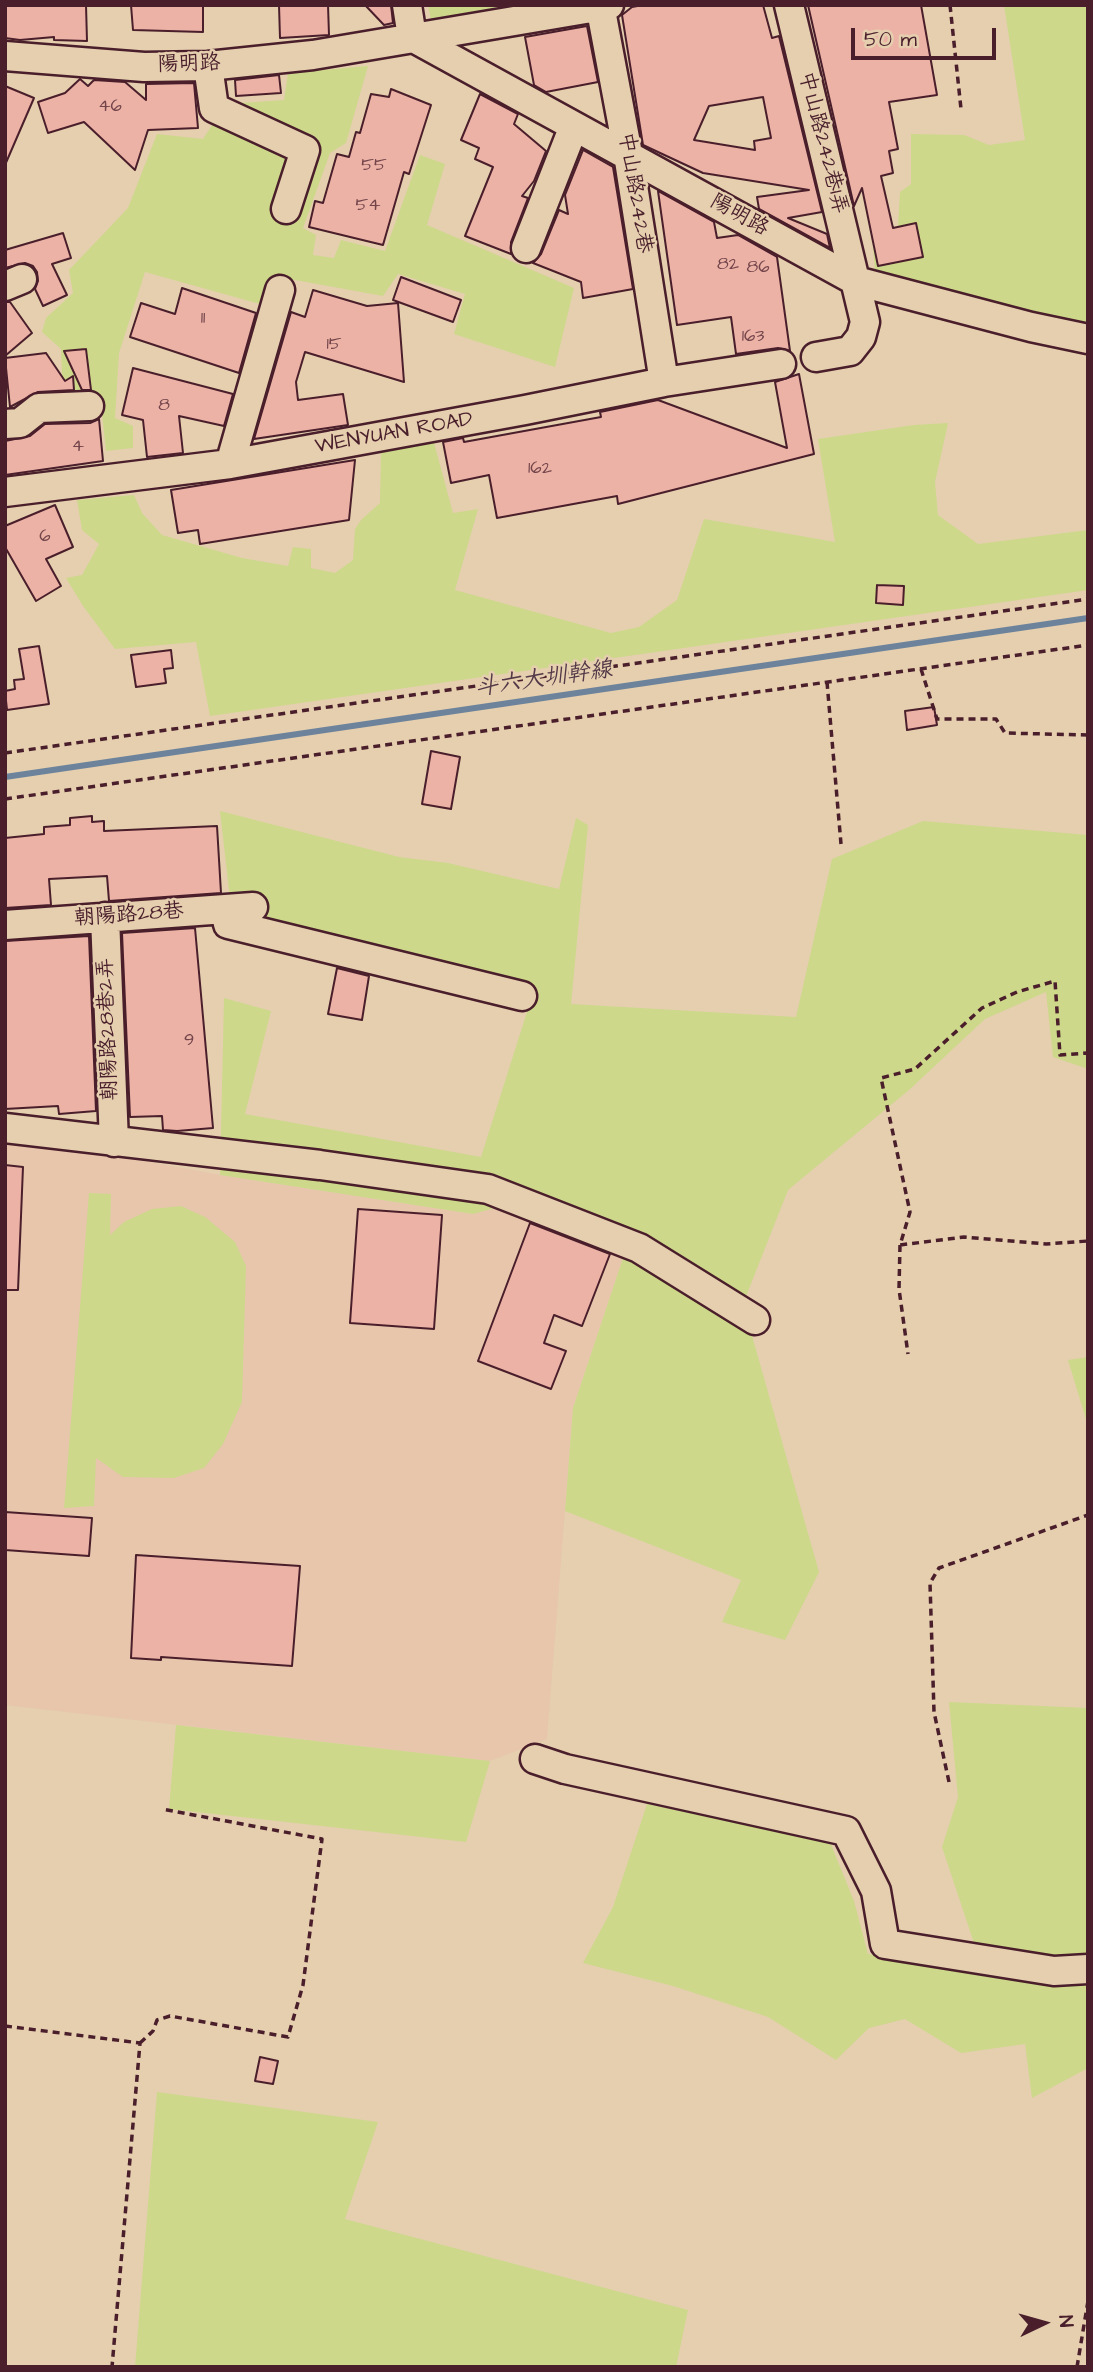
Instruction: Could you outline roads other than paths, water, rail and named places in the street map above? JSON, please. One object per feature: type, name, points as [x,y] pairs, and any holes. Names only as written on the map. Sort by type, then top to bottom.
[{"type":"street","points":[[407,5],[412,37]]},
{"type":"street","name":"中山路242巷1弄","points":[[789,5],[864,323],[861,337],[850,351],[816,358]]},
{"type":"street","name":"陽明路","points":[[5,56],[144,67],[208,66],[313,54],[603,6]]},
{"type":"street","name":"中山路242巷","points":[[603,6],[664,382]]},
{"type":"street","name":"陽明路","points":[[412,37],[856,281],[1088,340]]},
{"type":"street","points":[[208,66],[214,108],[305,150],[286,209]]},
{"type":"street","points":[[526,248],[574,126]]},
{"type":"street","points":[[230,464],[280,290]]},
{"type":"street","name":"WENYUAN ROAD","points":[[5,492],[230,464],[664,382],[781,364]]},
{"type":"street","points":[[5,424],[20,423],[39,408],[89,406]]},
{"type":"street","name":"朝陽路28巷","points":[[5,925],[253,907]]},
{"type":"street","points":[[225,909],[228,925],[522,996]]},
{"type":"street","name":"朝陽路28巷2弄","points":[[104,917],[114,1142]]},
{"type":"street","points":[[5,1128],[320,1165],[488,1189],[639,1248],[755,1320]]},
{"type":"street","points":[[536,1759],[565,1769],[846,1831],[876,1891],[885,1944],[1054,1970],[1088,1969]]},
{"type":"waterway","name":"斗六大圳幹線","points":[[5,777],[1088,618]]}]
